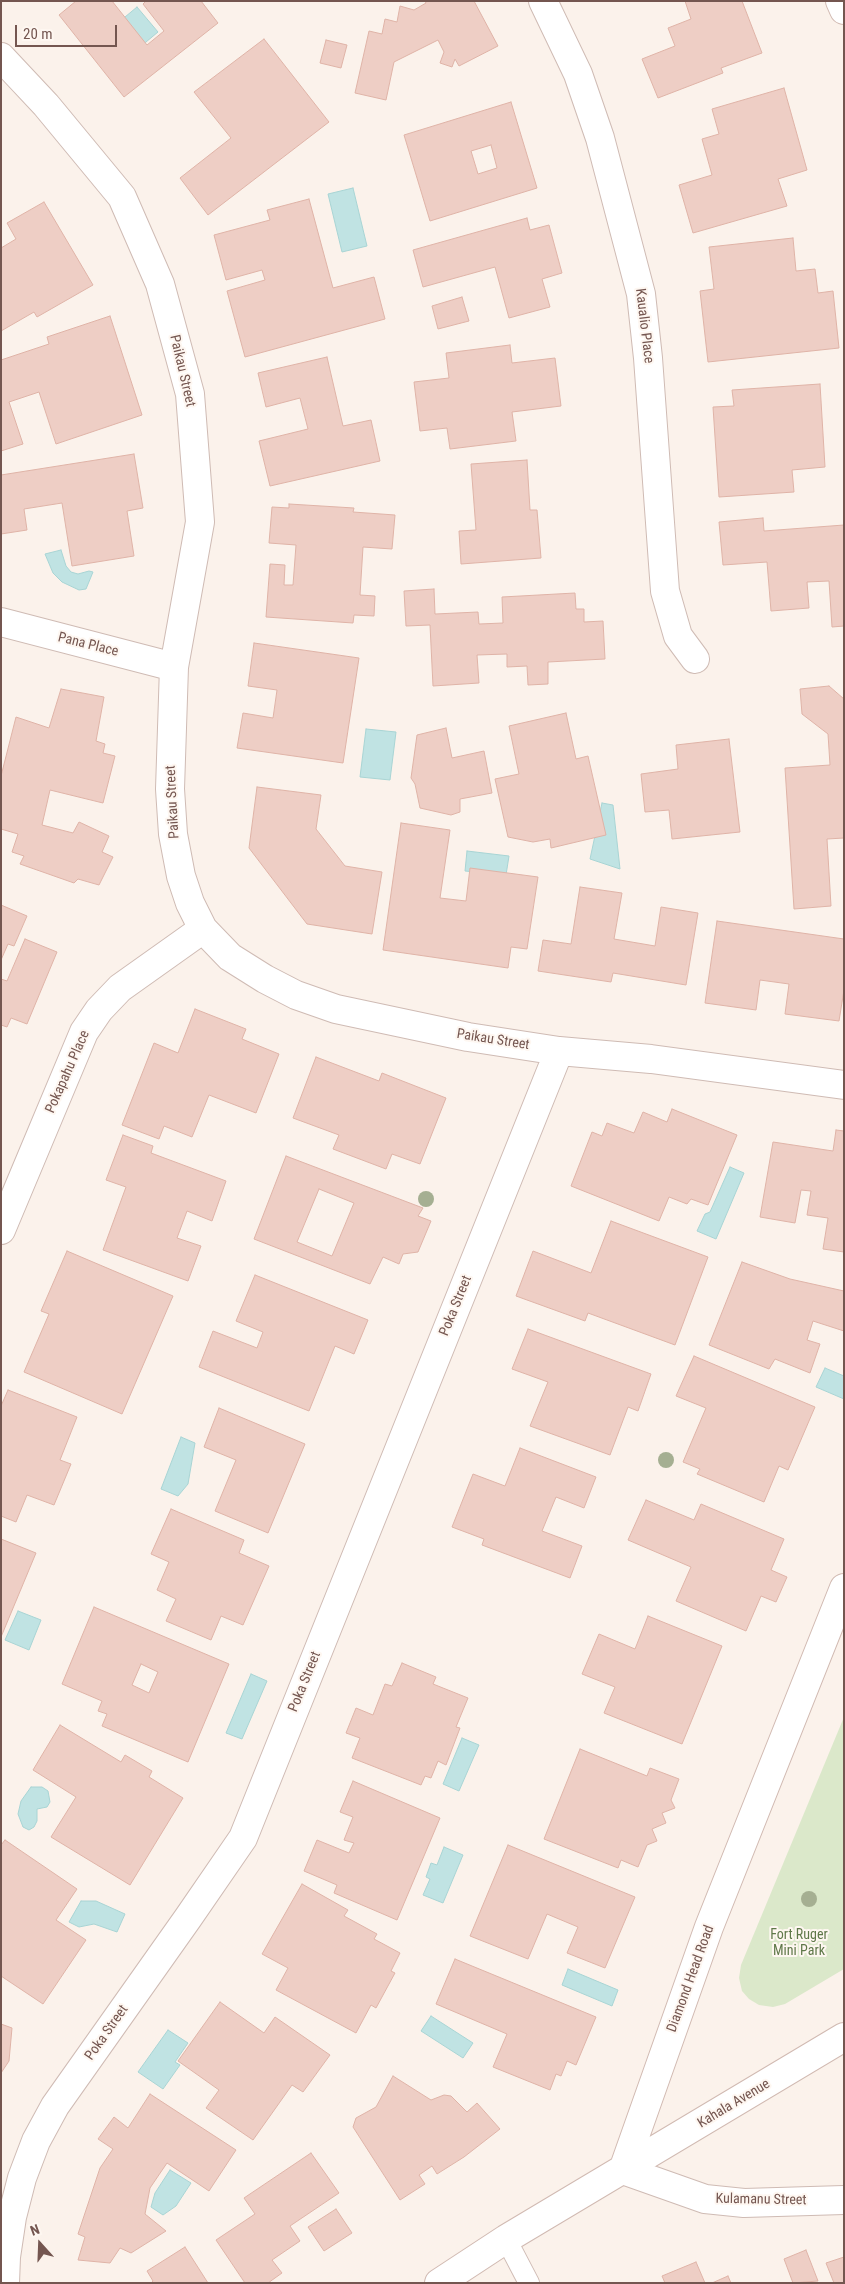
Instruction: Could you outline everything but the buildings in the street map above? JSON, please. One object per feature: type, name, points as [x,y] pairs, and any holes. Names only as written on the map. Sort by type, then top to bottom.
[{"type":"street","name":"Kaualio Place","points":[[543,1],[578,74],[600,138],[641,294],[648,358],[665,591],[678,636],[695,659]]},
{"type":"street","points":[[840,1],[844,10]]},
{"type":"street","name":"Paikau Street","points":[[1,57],[46,105],[122,198],[160,284],[190,394],[200,522],[174,667],[170,789],[173,834],[181,876],[190,904],[203,929],[230,957],[265,979],[296,995],[336,1009],[468,1037],[558,1051],[651,1059],[844,1085]]},
{"type":"street","name":"Pana Place","points":[[1,622],[174,667]]},
{"type":"street","name":"Pokapahu Place","points":[[1,1230],[84,1032],[99,1010],[120,988],[203,929]]},
{"type":"street","name":"Poka Street","points":[[5,2283],[6,2256],[12,2217],[22,2178],[36,2141],[55,2106],[243,1838],[558,1051]]},
{"type":"street","name":"Diamond Head Road","points":[[623,2170],[709,1927],[844,1588]]},
{"type":"street","name":"Kahala Avenue","points":[[623,2170],[844,2037]]},
{"type":"street","points":[[439,2283],[506,2239],[623,2170]]},
{"type":"street","name":"Kulamanu Street","points":[[623,2170],[706,2199],[744,2203],[844,2200]]},
{"type":"lane","points":[[506,2239],[529,2283]]},
{"type":"green space","name":"Fort Ruger Mini Park","points":[[844,1717],[844,1969],[785,2004],[773,2007],[759,2005],[749,1999],[742,1991],[739,1978],[741,1965]]},
{"type":"water","points":[[137,7],[158,32],[140,47],[119,22]]},
{"type":"water","points":[[353,188],[367,246],[342,252],[328,194]]},
{"type":"water","points":[[61,550],[66,566],[71,572],[78,574],[89,571],[93,572],[86,589],[79,590],[62,582],[53,573],[45,554]]},
{"type":"water","points":[[366,729],[396,732],[390,780],[360,777]]},
{"type":"water","points":[[602,803],[613,805],[620,869],[590,859]]},
{"type":"water","points":[[467,851],[509,856],[506,875],[465,871]]},
{"type":"water","points":[[730,1167],[744,1173],[716,1239],[697,1231],[705,1214],[710,1212]]},
{"type":"water","points":[[825,1368],[844,1376],[844,1399],[816,1387]]},
{"type":"water","points":[[181,1437],[195,1443],[188,1484],[178,1496],[161,1489]]},
{"type":"water","points":[[18,1611],[41,1620],[29,1650],[5,1640]]},
{"type":"water","points":[[251,1674],[267,1681],[242,1739],[226,1733]]},
{"type":"water","points":[[462,1738],[479,1745],[459,1791],[443,1784]]},
{"type":"water","points":[[31,1787],[42,1787],[48,1791],[50,1802],[47,1807],[37,1809],[37,1821],[34,1827],[29,1830],[23,1827],[18,1814],[21,1801]]},
{"type":"water","points":[[444,1847],[463,1855],[443,1903],[423,1895],[430,1879],[426,1877],[431,1863],[437,1865]]},
{"type":"water","points":[[81,1901],[96,1901],[125,1914],[117,1932],[94,1924],[79,1927],[69,1922]]},
{"type":"water","points":[[568,1969],[618,1990],[612,2006],[562,1985]]},
{"type":"water","points":[[431,2016],[473,2043],[463,2058],[421,2031]]},
{"type":"water","points":[[168,2030],[188,2043],[175,2062],[180,2065],[163,2089],[138,2072]]},
{"type":"water","points":[[170,2170],[191,2183],[176,2206],[163,2215],[151,2207],[155,2193]]}]
